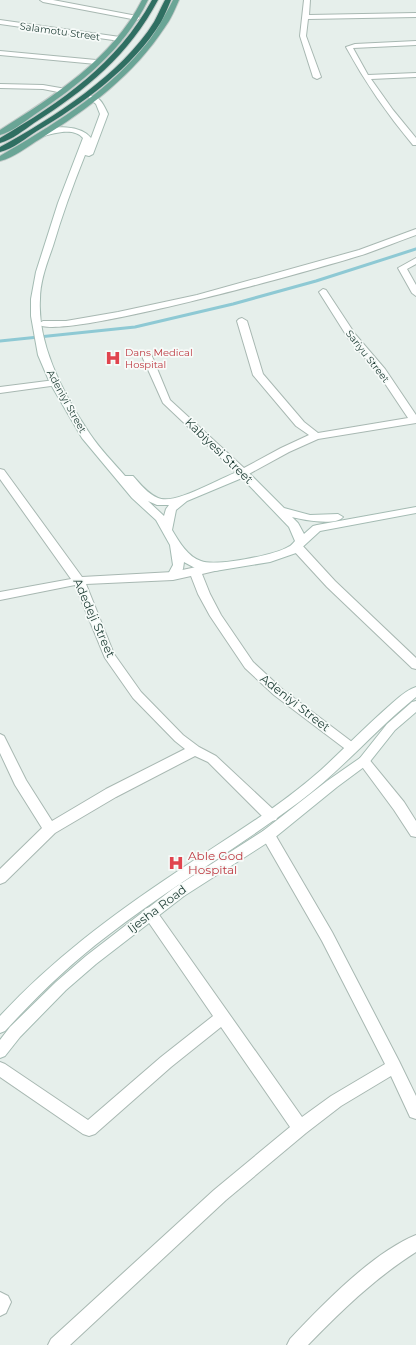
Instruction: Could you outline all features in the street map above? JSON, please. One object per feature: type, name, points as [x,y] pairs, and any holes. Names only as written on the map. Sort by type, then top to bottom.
[{"type":"highway","points":[[0,140],[31,122],[68,96],[107,64],[133,35],[155,0]]},
{"type":"highway","points":[[0,150],[46,123],[84,96],[120,66],[150,33],[168,0]]},
{"type":"main road","points":[[0,133],[31,114],[63,91],[120,40],[136,18],[145,0]]},
{"type":"main road","points":[[0,159],[43,134],[114,81],[137,59],[154,39],[169,17],[176,0]]},
{"type":"street","points":[[43,0],[136,18]]},
{"type":"street","points":[[307,0],[303,36],[318,77]]},
{"type":"street","points":[[304,17],[416,15]]},
{"type":"street","name":"Salamotu Street","points":[[0,22],[120,40]]},
{"type":"street","points":[[416,43],[350,46],[350,50],[366,77],[390,112],[416,143]]},
{"type":"street","points":[[0,53],[96,62]]},
{"type":"street","points":[[366,77],[416,75]]},
{"type":"street","points":[[0,86],[43,87],[63,91]]},
{"type":"street","name":"Adeniyi Street","points":[[41,326],[47,272],[104,114],[99,103],[93,98]]},
{"type":"street","name":"Adeniyi Street","points":[[43,134],[62,130],[74,130],[82,133],[87,138],[62,204],[40,272],[35,299],[46,354],[55,383],[86,436],[100,455],[136,496],[160,518],[173,541],[193,562],[215,567]]},
{"type":"street","points":[[41,326],[66,324],[111,316],[199,297],[362,252],[416,232]]},
{"type":"street","points":[[416,261],[402,266],[416,293]]},
{"type":"street","name":"Sariyu Street","points":[[323,292],[351,336],[382,371],[415,420]]},
{"type":"street","points":[[242,321],[258,375],[300,424],[316,436]]},
{"type":"street","name":"Adeniyi Street","points":[[46,354],[64,390],[91,433],[133,482],[158,502],[167,503],[184,499]]},
{"type":"street","name":"Kabiyesi Street","points":[[146,354],[166,401],[243,473],[276,509],[294,525],[298,533],[299,545]]},
{"type":"street","points":[[0,390],[55,383]]},
{"type":"street","points":[[167,530],[172,507],[184,499],[243,473],[285,450],[316,436],[415,420]]},
{"type":"street","name":"Adedeji Street","points":[[0,472],[79,581],[109,655],[118,670],[137,695],[179,738],[195,750],[212,759],[271,816]]},
{"type":"street","points":[[276,509],[299,516],[322,518],[416,505]]},
{"type":"street","points":[[0,596],[79,581],[173,576],[270,558],[286,553],[299,545],[313,531],[323,526],[416,510]]},
{"type":"street","points":[[173,541],[179,557],[177,570],[173,576]]},
{"type":"street","points":[[299,545],[331,584],[416,666]]},
{"type":"street","name":"Adeniyi Street","points":[[195,571],[204,594],[216,616],[249,665],[278,692],[352,748]]},
{"type":"street","name":"Ijesha Road","points":[[1,1025],[57,970],[109,926],[296,798],[344,757],[392,710],[416,691]]},
{"type":"street","name":"Ijesha Road","points":[[0,1051],[15,1032],[60,986],[150,913],[204,875],[268,835],[364,761],[391,726],[416,705]]},
{"type":"street","points":[[0,739],[20,782],[50,828]]},
{"type":"street","points":[[0,878],[50,828],[111,793],[195,750]]},
{"type":"street","points":[[364,761],[399,806],[416,832]]},
{"type":"street","points":[[268,835],[312,909],[394,1066],[416,1112]]},
{"type":"street","points":[[150,913],[300,1128]]},
{"type":"street","points":[[0,1069],[89,1129],[166,1062],[223,1017]]},
{"type":"street","points":[[1,1025],[15,1032]]},
{"type":"street","points":[[57,1345],[220,1195],[300,1128],[336,1101],[394,1066]]},
{"type":"street","points":[[296,1345],[357,1285],[397,1254],[416,1243]]},
{"type":"street","points":[[0,1301],[2,1302],[0,1307]]},
{"type":"waterway","points":[[0,341],[135,327],[233,304],[316,281],[416,249]]},
{"type":"place","name":"Dans Medical Hospital","points":[[113,358]]},
{"type":"place","name":"Able God Hospital","points":[[176,863]]}]
